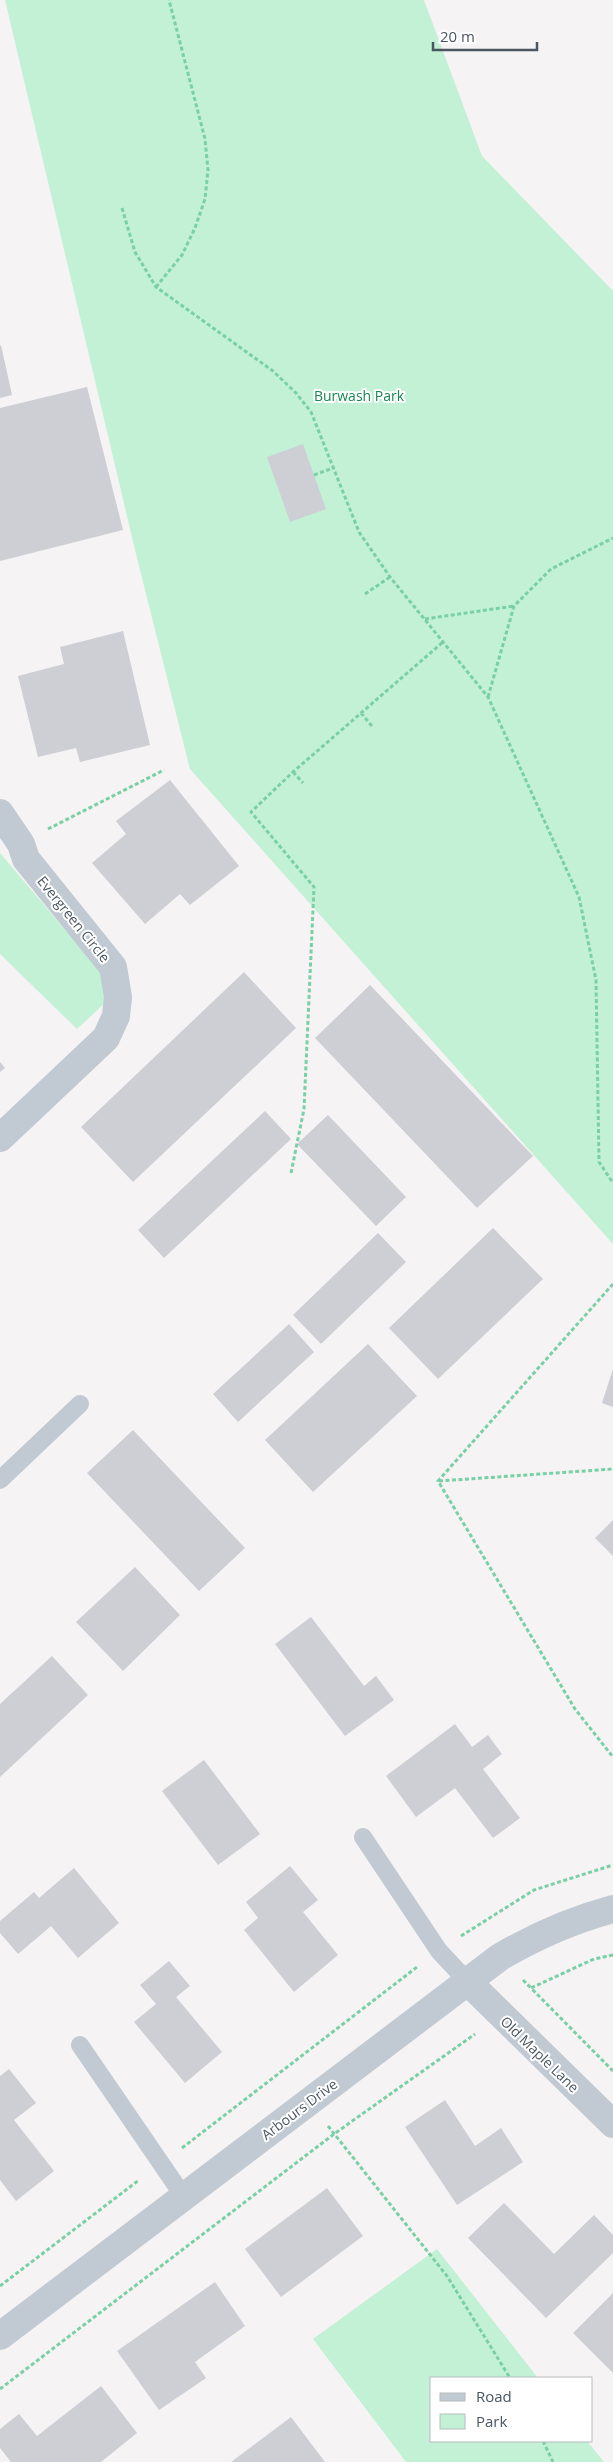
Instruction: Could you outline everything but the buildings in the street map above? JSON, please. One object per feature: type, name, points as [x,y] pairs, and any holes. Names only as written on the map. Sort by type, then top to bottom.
[{"type":"street","name":"Evergreen Circle","points":[[0,814],[21,844],[26,859],[113,967],[118,997],[116,1016],[106,1038],[0,1138]]},
{"type":"street","name":"Arbours Drive","points":[[0,2336],[500,1957],[533,1938],[580,1918],[613,1909]]},
{"type":"street","name":"Old Maple Lane","points":[[468,1982],[613,2124]]},
{"type":"lane","points":[[0,1480],[80,1404]]},
{"type":"lane","points":[[363,1837],[439,1951],[468,1982]]},
{"type":"lane","points":[[80,2045],[184,2197]]},
{"type":"path","points":[[156,287],[182,255],[195,228],[205,199],[208,170],[205,139],[169,0]]},
{"type":"path","points":[[122,208],[135,252],[156,287],[273,371],[296,393],[310,412],[359,532],[390,577],[488,697],[579,897],[596,980],[598,1162],[613,1183]]},
{"type":"path","points":[[314,475],[333,468]]},
{"type":"path","points":[[488,697],[514,606],[551,569],[613,538]]},
{"type":"path","points":[[364,594],[390,577]]},
{"type":"path","points":[[425,619],[514,606]]},
{"type":"path","points":[[291,1173],[304,1109],[314,887],[251,812],[293,772],[443,642]]},
{"type":"path","points":[[361,713],[372,726]]},
{"type":"path","points":[[21,844],[164,770]]},
{"type":"path","points":[[293,772],[303,783]]},
{"type":"path","points":[[438,1481],[613,1284]]},
{"type":"path","points":[[438,1481],[613,1469]]},
{"type":"path","points":[[438,1481],[574,1709],[613,1757]]},
{"type":"path","points":[[0,2286],[439,1951],[534,1890],[613,1865]]},
{"type":"path","points":[[613,1955],[594,1959],[531,1988],[613,2071]]},
{"type":"path","points":[[0,2389],[334,2134],[478,2032]]},
{"type":"path","points":[[334,2134],[447,2276],[509,2377]]},
{"type":"path","points":[[543,2442],[553,2462]]},
{"type":"green space","name":"Burwash Park","points":[[5,0],[424,0],[482,156],[613,291],[613,1244],[190,769],[136,554]]},
{"type":"green space","points":[[0,853],[100,971],[105,1003],[77,1029],[0,954]]},
{"type":"green space","points":[[437,2249],[537,2377],[430,2377],[430,2442],[588,2442],[604,2462],[406,2462],[313,2339]]}]
